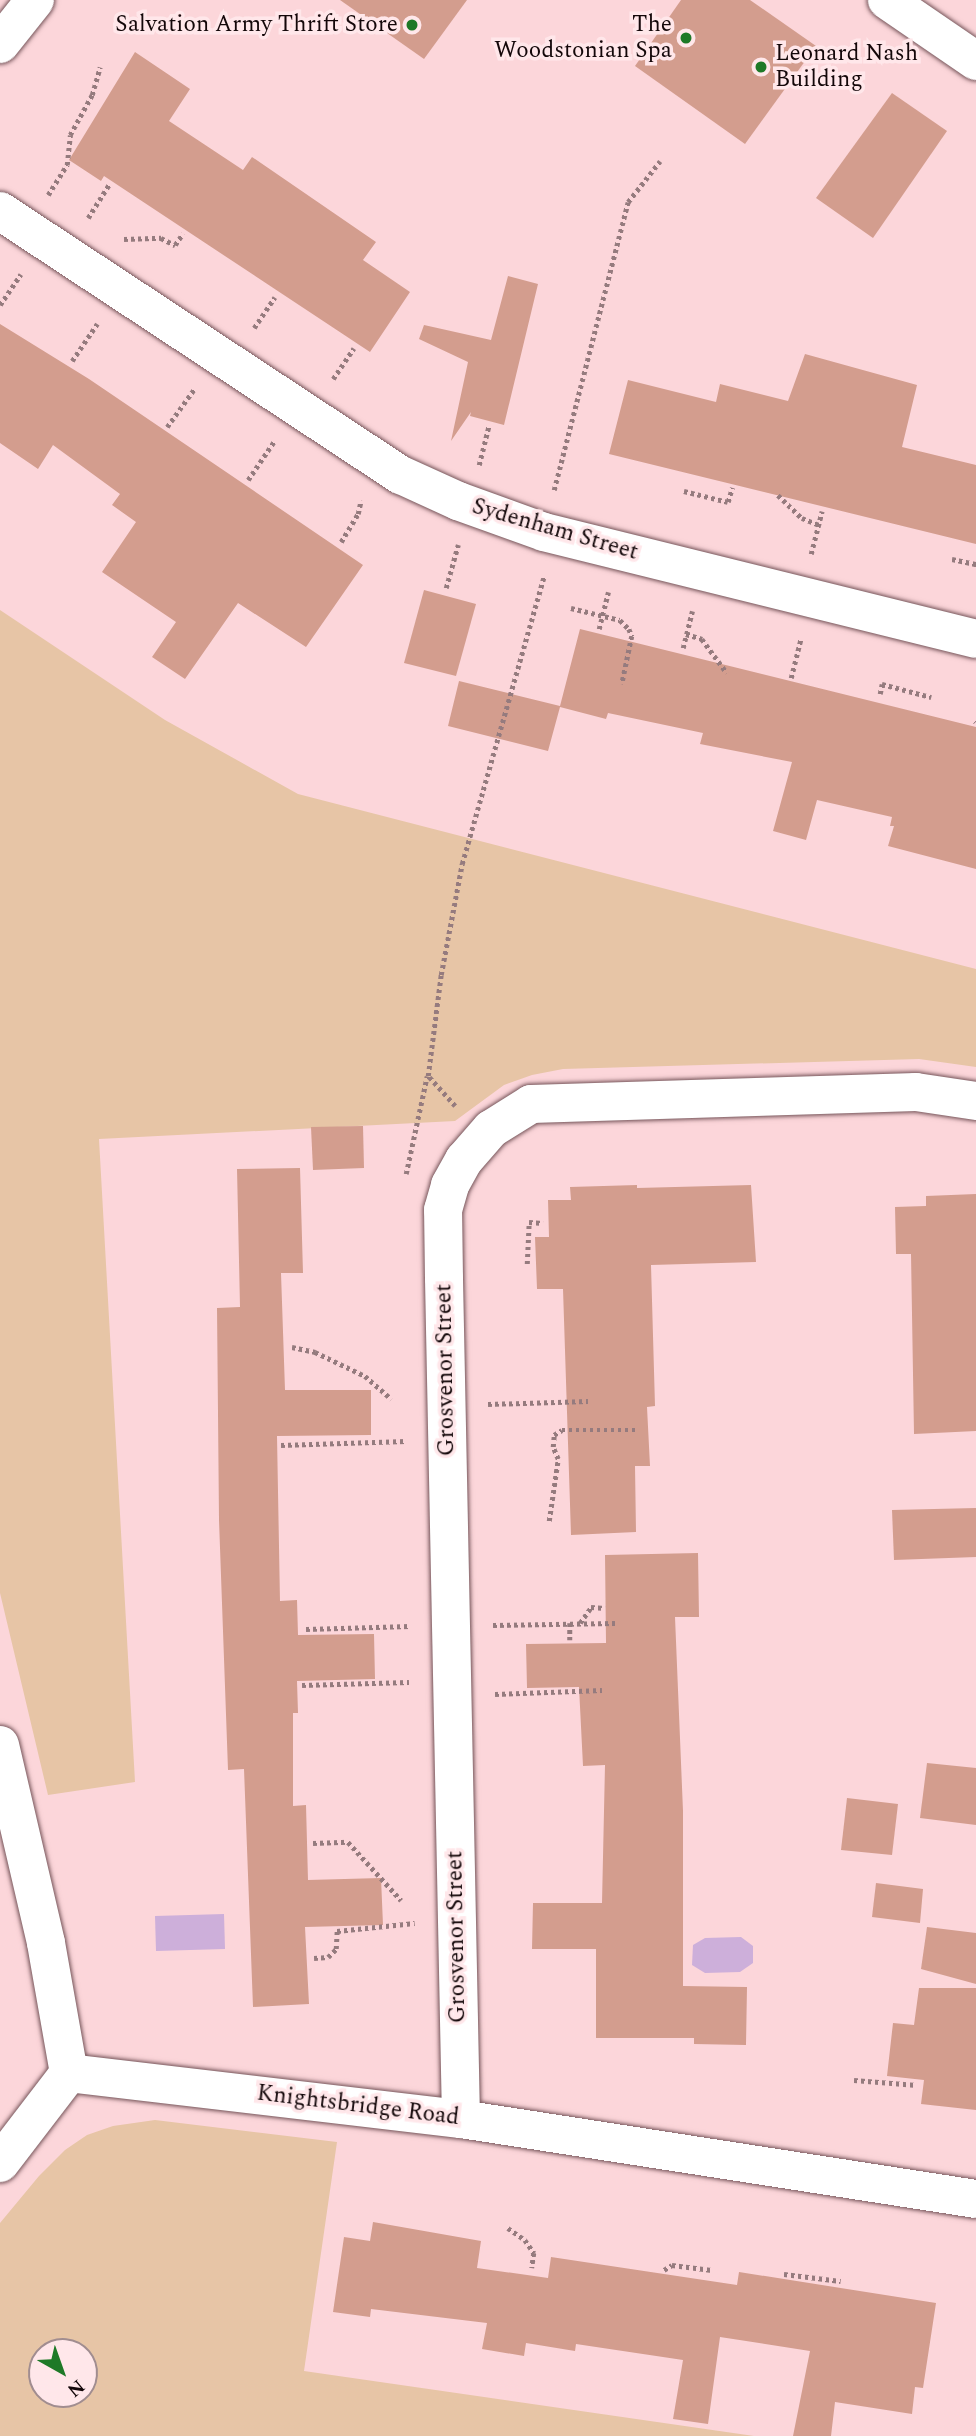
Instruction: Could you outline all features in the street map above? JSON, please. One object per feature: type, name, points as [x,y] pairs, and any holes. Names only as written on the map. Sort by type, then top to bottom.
[{"type":"street","points":[[0,44],[35,0]]},
{"type":"street","points":[[887,0],[976,61]]},
{"type":"street","name":"Sydenham Street","points":[[0,211],[401,475],[458,501],[550,533],[976,639]]},
{"type":"street","name":"Grosvenor Street","points":[[461,2119],[443,1210],[450,1185],[483,1138],[531,1104],[916,1092],[976,1101]]},
{"type":"street","points":[[0,1745],[46,1943],[69,2073],[0,2163]]},
{"type":"street","name":"Knightsbridge Road","points":[[69,2073],[461,2119],[976,2199]]},
{"type":"path","points":[[46,198],[67,165],[70,135],[92,95],[100,67]]},
{"type":"path","points":[[405,1187],[409,1150],[428,1076],[441,975],[462,864],[550,533],[628,202],[660,161]]},
{"type":"path","points":[[84,223],[110,183]]},
{"type":"path","points":[[124,239],[161,238],[175,245],[183,233]]},
{"type":"path","points":[[0,305],[26,267]]},
{"type":"path","points":[[251,334],[275,297]]},
{"type":"path","points":[[328,386],[354,348]]},
{"type":"path","points":[[167,427],[201,380]]},
{"type":"path","points":[[477,470],[489,425]]},
{"type":"path","points":[[248,480],[279,434]]},
{"type":"path","points":[[684,491],[728,502],[732,488]]},
{"type":"path","points":[[341,542],[358,514],[357,505],[366,490]]},
{"type":"path","points":[[778,495],[802,518],[819,525]]},
{"type":"path","points":[[810,558],[822,511]]},
{"type":"path","points":[[446,588],[461,536]]},
{"type":"path","points":[[952,559],[976,564]]},
{"type":"path","points":[[598,629],[608,589]]},
{"type":"path","points":[[571,608],[620,620],[632,636],[622,684]]},
{"type":"path","points":[[683,648],[693,609]]},
{"type":"path","points":[[791,678],[804,625]]},
{"type":"path","points":[[687,634],[702,639],[727,673]]},
{"type":"path","points":[[880,694],[883,684],[931,696]]},
{"type":"path","points":[[428,1076],[483,1138]]},
{"type":"path","points":[[527,1265],[529,1222],[543,1223]]},
{"type":"path","points":[[292,1347],[334,1360],[352,1373],[365,1376],[391,1399]]},
{"type":"path","points":[[477,1405],[588,1401]]},
{"type":"path","points":[[548,1521],[558,1459],[553,1447],[554,1435],[562,1430],[636,1430]]},
{"type":"path","points":[[281,1446],[406,1441]]},
{"type":"path","points":[[580,1623],[591,1607],[605,1608]]},
{"type":"path","points":[[570,1623],[570,1640]]},
{"type":"path","points":[[481,1625],[615,1623]]},
{"type":"path","points":[[306,1629],[412,1625]]},
{"type":"path","points":[[302,1685],[414,1682]]},
{"type":"path","points":[[483,1694],[602,1690]]},
{"type":"path","points":[[313,1843],[348,1842],[401,1900]]},
{"type":"path","points":[[314,1958],[328,1957],[336,1949],[337,1931],[419,1922]]},
{"type":"path","points":[[854,2080],[918,2085]]},
{"type":"path","points":[[508,2228],[525,2240],[534,2253],[532,2268]]},
{"type":"path","points":[[664,2270],[672,2265],[712,2270]]},
{"type":"path","points":[[784,2274],[841,2281]]},
{"type":"shaded area","points":[[0,610],[165,720],[298,794],[976,969],[976,1067],[919,1059],[563,1069],[532,1075],[504,1085],[455,1121],[99,1139],[135,1782],[48,1795],[0,1593]]},
{"type":"shaded area","points":[[224,1914],[225,1949],[156,1951],[155,1916]]},
{"type":"shaded area","points":[[741,1937],[753,1946],[753,1963],[740,1972],[705,1973],[692,1965],[693,1945],[705,1938]]},
{"type":"shaded area","points":[[155,2120],[337,2142],[304,2371],[754,2436],[0,2436],[0,2223],[39,2176],[65,2150],[87,2135],[113,2126]]},
{"type":"building","name":"Salvation Army Thrift Store","points":[[340,0],[467,0],[424,59]]},
{"type":"building","points":[[681,0],[750,0],[816,46],[745,144],[635,66]]},
{"type":"building","points":[[135,52],[190,89],[169,121],[243,170],[252,157],[376,242],[363,260],[410,292],[370,352],[104,176],[101,181],[69,160]]},
{"type":"building","points":[[892,93],[947,131],[873,238],[816,198]]},
{"type":"building","points":[[508,276],[538,284],[504,425],[470,416],[471,412],[451,441],[468,362],[419,339],[424,325],[491,340]]},
{"type":"building","points":[[0,324],[89,379],[363,565],[306,647],[238,603],[185,679],[152,657],[176,622],[102,572],[136,522],[112,505],[120,494],[53,445],[38,469],[0,443]]},
{"type":"building","points":[[805,354],[917,385],[902,447],[976,465],[976,544],[609,454],[628,380],[716,402],[720,384],[788,401]]},
{"type":"building","points":[[424,590],[476,604],[456,676],[404,663]]},
{"type":"building","points":[[580,629],[976,727],[976,869],[888,846],[894,826],[890,826],[892,817],[817,800],[806,840],[773,831],[792,762],[700,744],[703,733],[608,713],[606,719],[560,707],[548,751],[448,726],[459,681],[560,706]]},
{"type":"building","points":[[363,1126],[364,1168],[313,1170],[311,1127]]},
{"type":"building","points":[[300,1168],[303,1273],[281,1273],[285,1390],[371,1390],[371,1435],[277,1436],[280,1601],[297,1600],[298,1635],[374,1634],[375,1679],[297,1681],[298,1713],[293,1713],[293,1806],[306,1805],[308,1880],[381,1878],[383,1925],[305,1927],[309,2004],[253,2007],[244,1769],[228,1770],[219,1520],[217,1308],[240,1307],[237,1169]]},
{"type":"building","points":[[637,1185],[637,1188],[751,1185],[756,1262],[651,1265],[655,1406],[647,1407],[650,1466],[635,1466],[636,1532],[571,1535],[563,1289],[537,1289],[535,1237],[549,1237],[548,1200],[571,1200],[570,1187]]},
{"type":"building","points":[[976,1194],[976,1431],[914,1434],[911,1254],[896,1254],[895,1207],[926,1206],[926,1196]]},
{"type":"building","points":[[976,1508],[976,1557],[894,1560],[892,1510]]},
{"type":"building","points":[[698,1553],[699,1617],[675,1617],[683,1811],[683,1986],[747,1987],[746,2045],[694,2044],[694,2038],[596,2038],[596,1949],[532,1949],[533,1903],[602,1903],[605,1765],[583,1766],[579,1687],[527,1688],[526,1644],[606,1643],[605,1555]]},
{"type":"building","points":[[927,1763],[976,1768],[976,1825],[920,1818]]},
{"type":"building","points":[[847,1798],[898,1804],[892,1855],[841,1850]]},
{"type":"building","points":[[876,1883],[923,1889],[920,1923],[872,1917]]},
{"type":"building","points":[[927,1927],[976,1933],[976,1984],[921,1969]]},
{"type":"building","points":[[919,1988],[976,1988],[976,2110],[921,2104],[924,2080],[887,2076],[893,2023],[914,2025]]},
{"type":"building","points":[[373,2222],[481,2241],[477,2268],[548,2278],[551,2257],[737,2285],[739,2272],[936,2303],[923,2388],[915,2387],[912,2414],[835,2402],[831,2436],[793,2436],[810,2351],[720,2337],[708,2424],[673,2419],[683,2360],[576,2344],[575,2351],[526,2343],[524,2356],[482,2349],[487,2323],[371,2309],[370,2317],[333,2312],[344,2237],[370,2241]]},
{"type":"place","name":"Salvation Army Thrift Store","points":[[412,25]]},
{"type":"place","name":"The Woodstonian Spa","points":[[686,38]]},
{"type":"place","name":"Leonard Nash Building","points":[[761,67]]}]
